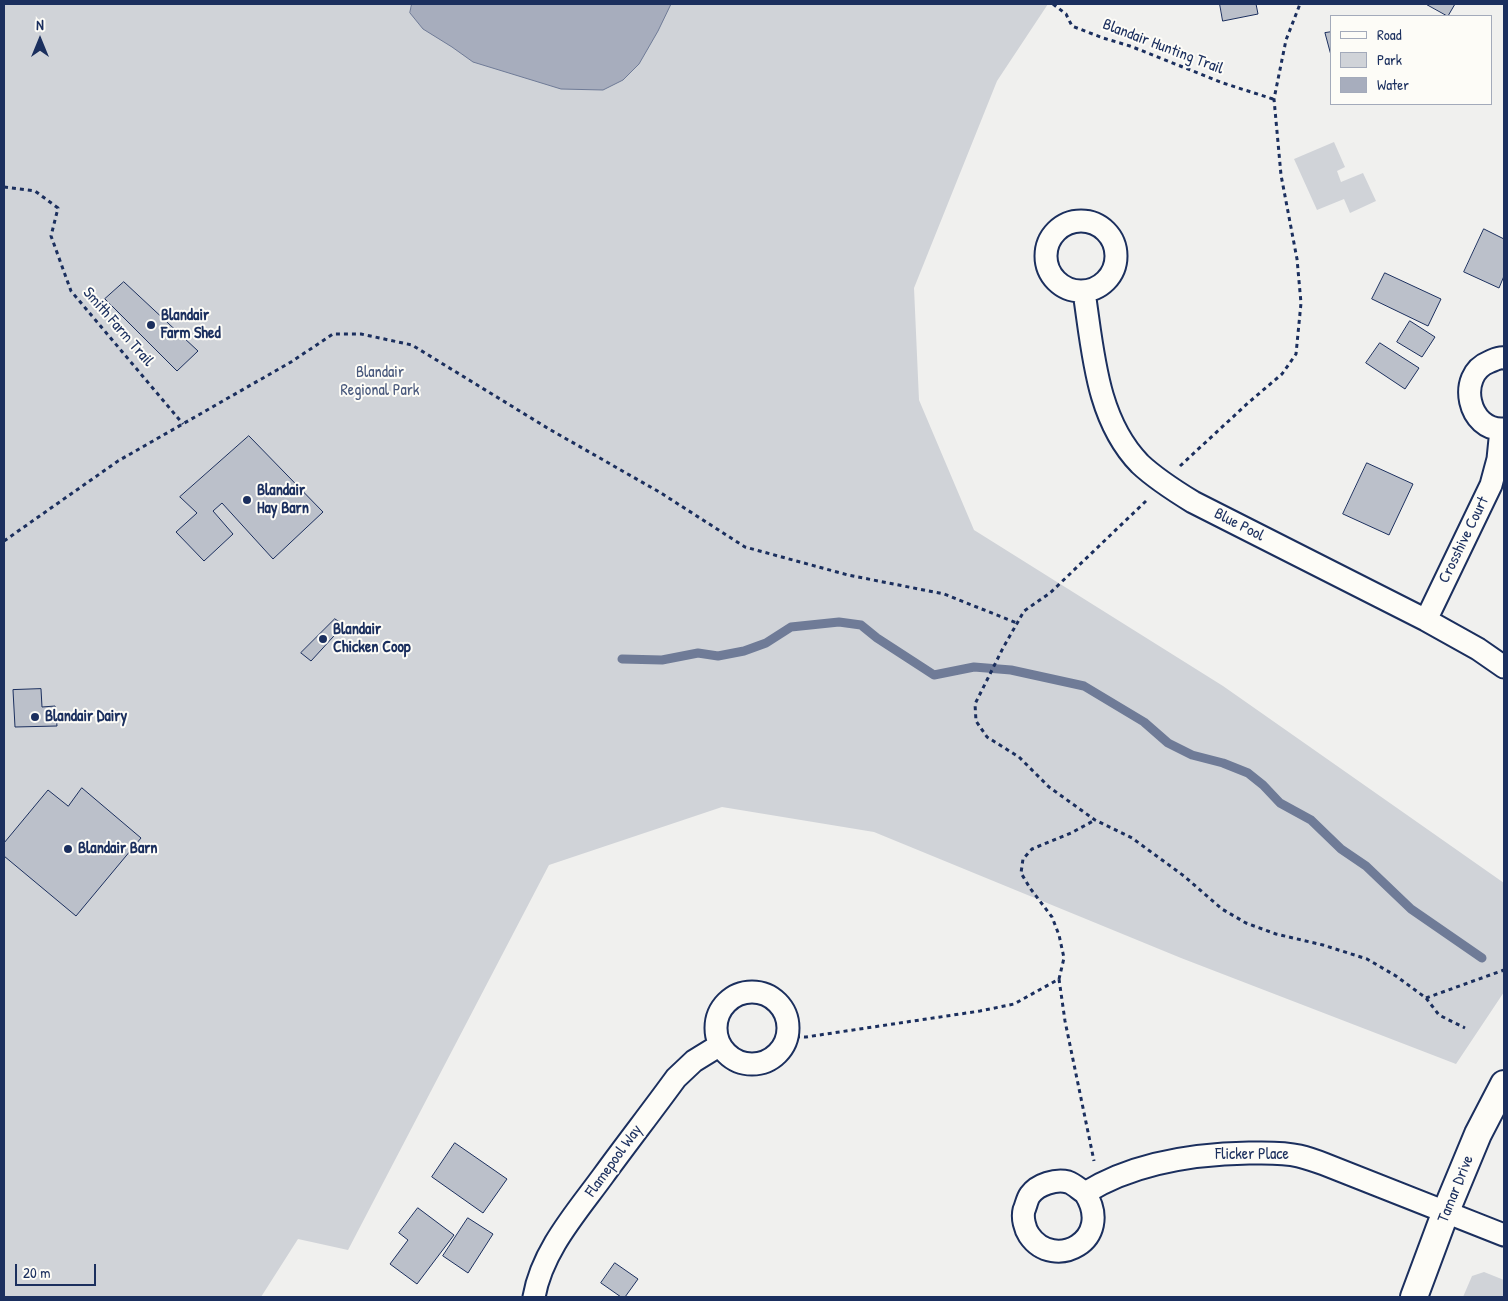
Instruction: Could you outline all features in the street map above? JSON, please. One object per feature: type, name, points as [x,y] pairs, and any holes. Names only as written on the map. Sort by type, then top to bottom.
[{"type":"street","name":"Blue Pool","points":[[1084,292],[1097,375],[1106,409],[1120,438],[1140,464],[1164,484],[1193,502],[1426,620],[1478,649],[1504,667]]},
{"type":"street","name":"Crosshive Court","points":[[1426,620],[1491,485],[1498,458],[1502,429],[1487,425],[1478,417],[1470,403],[1469,389],[1475,373],[1484,364],[1504,358]]},
{"type":"street","points":[[757,992],[768,995],[778,1001],[785,1012],[788,1022],[788,1036],[782,1049],[774,1057],[752,1064],[739,1061],[727,1054],[720,1045],[716,1028],[718,1014],[728,1000],[741,993],[757,992]]},
{"type":"street","name":"Flamepool Way","points":[[534,1297],[536,1285],[551,1250],[571,1220],[676,1078],[694,1061],[720,1045]]},
{"type":"street","name":"Tamar Drive","points":[[1414,1297],[1446,1211],[1478,1134],[1504,1084]]},
{"type":"street","name":"Flicker Place","points":[[1092,1188],[1128,1172],[1186,1158],[1268,1152],[1298,1155],[1446,1211],[1504,1236]]},
{"type":"path","name":"Blandair Hunting Trail","points":[[1053,4],[1066,14],[1072,26],[1130,46],[1223,83],[1274,99]]},
{"type":"path","points":[[1300,4],[1286,40],[1274,99],[1281,175],[1297,259],[1301,303],[1296,354],[1282,374],[1181,465],[1164,484],[1050,592],[1024,612],[1003,648],[975,704],[976,721],[987,737],[1019,757],[1049,787],[1095,820],[1132,838],[1184,876],[1222,909],[1246,923],[1276,934],[1323,945],[1367,959],[1396,976],[1426,998],[1439,1015],[1465,1028]]},
{"type":"path","name":"Smith Farm Trail","points":[[4,187],[35,191],[58,208],[51,236],[71,291],[183,424]]},
{"type":"path","points":[[4,541],[118,461],[291,362],[334,334],[361,334],[412,345],[549,429],[661,493],[745,547],[848,575],[944,594],[1017,623]]},
{"type":"path","points":[[1092,1188],[1091,1149],[1065,1021],[1059,979],[1064,958],[1059,936],[1052,918],[1021,873],[1023,859],[1032,849],[1071,833],[1095,820]]},
{"type":"path","points":[[1426,998],[1504,970]]},
{"type":"path","points":[[788,1036],[806,1038],[1014,1004],[1059,979]]},
{"type":"green space","name":"Blandair Regional Park","points":[[4,4],[1048,4],[997,81],[914,288],[919,400],[974,530],[1223,686],[1504,883],[1504,992],[1456,1064],[1181,958],[874,832],[722,807],[549,865],[348,1250],[298,1239],[261,1297],[4,1297]]},
{"type":"green space","points":[[1334,142],[1345,167],[1337,171],[1341,182],[1363,173],[1376,201],[1350,213],[1344,199],[1317,210],[1294,159]]},
{"type":"green space","points":[[1484,1272],[1504,1280],[1504,1297],[1463,1297],[1472,1276]]},
{"type":"water","points":[[412,4],[671,4],[639,64],[623,80],[603,90],[561,89],[473,62],[423,29],[410,13]]},
{"type":"building","points":[[1220,4],[1256,4],[1258,14],[1223,21]]},
{"type":"building","points":[[1426,4],[1455,4],[1449,15]]},
{"type":"building","points":[[1330,32],[1330,52],[1325,33]]},
{"type":"building","points":[[1484,229],[1504,239],[1504,276],[1499,288],[1464,272]]},
{"type":"building","points":[[1385,273],[1441,299],[1428,326],[1372,299]]},
{"type":"building","name":"Blandair Farm Shed","points":[[124,282],[198,351],[177,371],[105,299]]},
{"type":"building","points":[[1410,321],[1435,337],[1422,357],[1397,342]]},
{"type":"building","points":[[1380,343],[1419,368],[1405,389],[1366,363]]},
{"type":"building","name":"Blandair Hay Barn","points":[[249,436],[323,512],[273,559],[222,503],[213,511],[233,534],[204,561],[176,532],[197,513],[180,497]]},
{"type":"building","points":[[1367,463],[1413,484],[1389,535],[1343,514]]},
{"type":"building","name":"Blandair Chicken Coop","points":[[335,619],[344,625],[311,661],[301,653]]},
{"type":"building","name":"Blandair Dairy","points":[[41,689],[42,707],[55,706],[57,726],[15,727],[13,690]]},
{"type":"building","name":"Blandair Barn","points":[[82,788],[141,838],[76,916],[4,856],[4,843],[48,790],[68,806]]},
{"type":"building","points":[[455,1143],[507,1179],[483,1213],[432,1177]]},
{"type":"building","points":[[418,1208],[454,1235],[417,1284],[390,1264],[408,1240],[399,1233]]},
{"type":"building","points":[[468,1218],[493,1234],[468,1273],[443,1256]]},
{"type":"building","points":[[615,1263],[638,1279],[625,1297],[621,1297],[601,1283]]},
{"type":"waterway","points":[[622,659],[662,660],[698,653],[718,656],[744,651],[766,643],[791,627],[839,622],[861,625],[877,638],[934,675],[974,667],[1011,670],[1084,686],[1144,722],[1168,743],[1192,755],[1223,763],[1248,773],[1263,785],[1280,803],[1311,820],[1341,849],[1366,866],[1411,909],[1482,958]]},
{"type":"place","name":"Blandair Farm Shed","points":[[151,325]]},
{"type":"place","name":"Blandair Hay Barn","points":[[247,500]]},
{"type":"place","name":"Blandair Chicken Coop","points":[[323,639]]},
{"type":"place","name":"Blandair Dairy","points":[[35,717]]},
{"type":"place","name":"Blandair Barn","points":[[68,849]]}]
